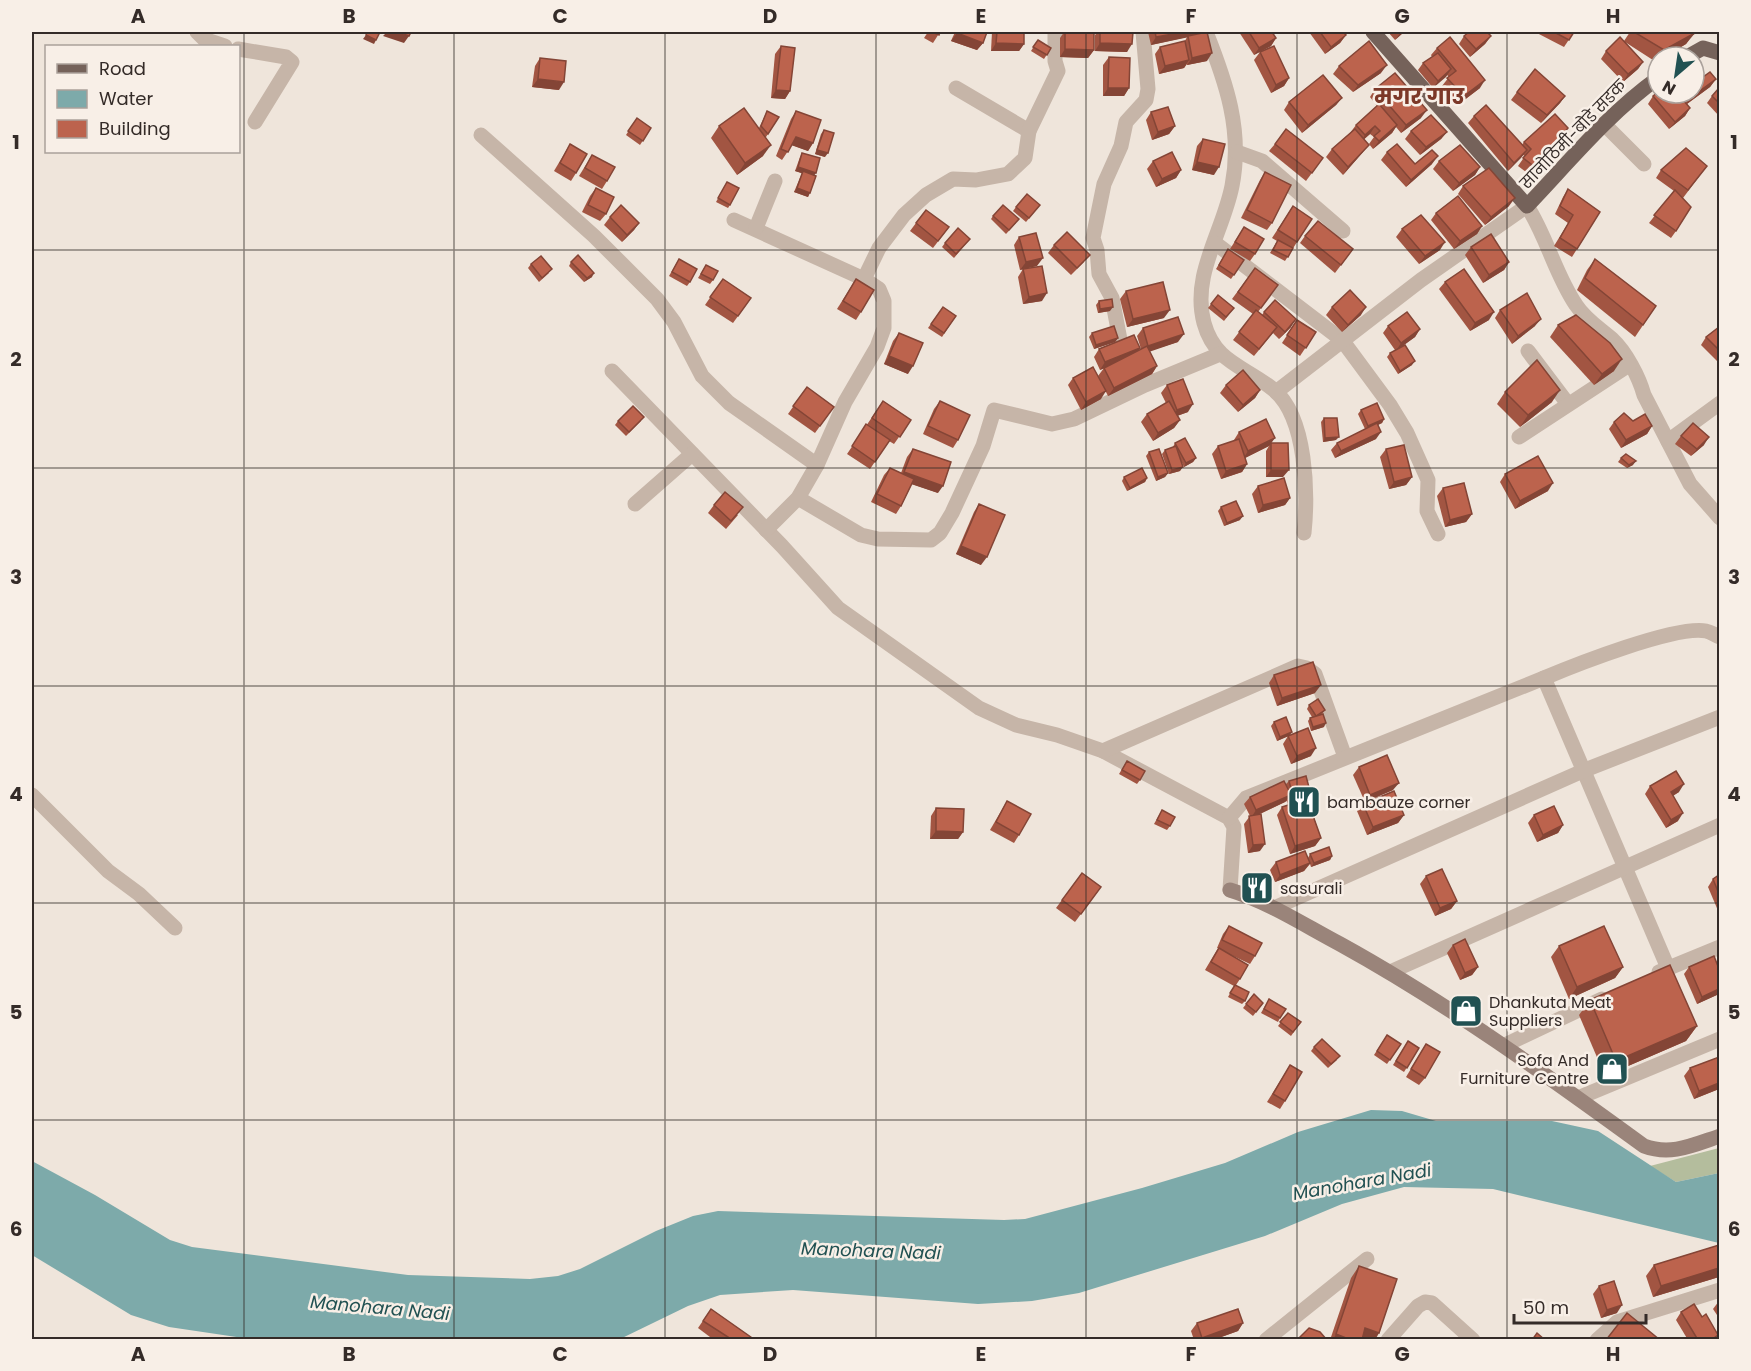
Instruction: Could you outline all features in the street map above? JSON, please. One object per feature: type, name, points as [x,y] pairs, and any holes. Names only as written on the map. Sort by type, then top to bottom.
[{"type":"main road","name":"सानोठिमी-बोडे सडक","points":[[1374,32],[1527,206],[1646,86]]},
{"type":"street","points":[[196,32],[204,39],[222,45]]},
{"type":"street","points":[[864,279],[879,248],[904,215],[926,195],[953,179],[976,180],[1008,174],[1025,158],[1029,131],[1058,71],[1055,61],[1055,32]]},
{"type":"street","points":[[1121,345],[1112,298],[1099,274],[1097,250],[1093,238],[1104,184],[1121,146],[1126,122],[1146,100],[1148,89],[1143,32]]},
{"type":"street","points":[[1206,32],[1228,90],[1237,152],[1232,187],[1202,276],[1201,309],[1211,342],[1220,354],[1276,392],[1292,419],[1306,476],[1304,533]]},
{"type":"street","points":[[240,50],[286,57],[292,62],[255,122]]},
{"type":"street","points":[[956,88],[1029,131]]},
{"type":"street","points":[[1605,125],[1644,164]]},
{"type":"street","points":[[481,135],[594,236],[657,299],[674,322],[702,376],[729,403],[817,465]]},
{"type":"street","points":[[1237,152],[1262,161],[1343,231]]},
{"type":"street","points":[[756,228],[775,181]]},
{"type":"street","points":[[1276,392],[1421,280],[1527,206],[1541,229],[1567,290],[1577,307],[1614,341],[1640,381],[1644,394],[1690,484],[1719,518]]},
{"type":"street","points":[[734,220],[756,228],[864,279],[879,289],[884,301],[884,328],[877,347],[845,402],[817,465],[798,498],[766,530]]},
{"type":"street","points":[[1215,243],[1342,340],[1390,405],[1407,433],[1428,480],[1427,511],[1438,534]]},
{"type":"street","points":[[1528,351],[1568,404]]},
{"type":"street","points":[[798,498],[861,535],[931,540],[940,533],[952,513],[983,446],[994,410],[1052,424],[1074,419],[1145,385],[1220,354]]},
{"type":"street","points":[[1519,437],[1629,365]]},
{"type":"street","points":[[612,371],[838,608],[979,708],[1016,725],[1057,735],[1103,751],[1228,818],[1234,827],[1230,890],[1274,908],[1390,972],[1504,1045],[1644,1146],[1658,1151],[1672,1151],[1719,1136]]},
{"type":"street","points":[[1668,441],[1719,403]]},
{"type":"street","points":[[635,504],[692,454]]},
{"type":"street","points":[[1228,818],[1246,798],[1345,756],[1600,656],[1690,632],[1706,631],[1719,637]]},
{"type":"street","points":[[1103,751],[1298,666],[1307,668],[1315,674],[1345,756]]},
{"type":"street","points":[[1544,678],[1668,968]]},
{"type":"street","points":[[1274,908],[1585,770],[1719,717]]},
{"type":"street","points":[[32,795],[108,871],[140,894],[175,928]]},
{"type":"street","points":[[1390,972],[1719,825]]},
{"type":"street","points":[[1647,978],[1719,947]]},
{"type":"street","points":[[1504,1045],[1617,992]]},
{"type":"street","points":[[1578,1098],[1719,1039]]},
{"type":"street","points":[[1266,1340],[1366,1259]]},
{"type":"street","points":[[1597,1340],[1617,1322],[1719,1290]]},
{"type":"street","points":[[1388,1340],[1418,1306],[1425,1302],[1432,1303],[1473,1340]]},
{"type":"green space","points":[[1719,1148],[1719,1173],[1676,1182],[1650,1166]]},
{"type":"water","name":"Manohara Nadi","points":[[1371,1110],[1402,1111],[1436,1121],[1552,1121],[1598,1131],[1676,1182],[1719,1173],[1719,1243],[1493,1189],[1404,1187],[1342,1204],[1265,1236],[1079,1293],[1032,1301],[978,1304],[793,1290],[720,1295],[688,1306],[618,1340],[250,1339],[169,1327],[131,1315],[32,1255],[32,1161],[170,1240],[192,1247],[408,1275],[530,1279],[558,1276],[580,1269],[656,1231],[693,1216],[718,1211],[1025,1219],[1225,1163],[1298,1132]]},
{"type":"building","points":[[367,32],[380,32],[376,40],[366,35]]},
{"type":"building","points":[[398,32],[411,32],[409,36]]},
{"type":"building","points":[[957,32],[987,32],[983,43]]},
{"type":"building","points":[[997,32],[1024,32],[1024,44],[996,43]]},
{"type":"building","points":[[1065,32],[1094,32],[1094,50],[1065,49]]},
{"type":"building","points":[[1100,32],[1133,32],[1132,44],[1100,43]]},
{"type":"building","points":[[1155,32],[1184,32],[1156,37]]},
{"type":"building","points":[[1207,32],[1212,53],[1192,58],[1188,36]]},
{"type":"building","points":[[1249,32],[1272,32],[1276,38],[1259,48]]},
{"type":"building","points":[[1320,32],[1343,32],[1346,35],[1331,47]]},
{"type":"building","points":[[1469,32],[1487,32],[1491,36],[1476,49],[1464,36]]},
{"type":"building","points":[[1554,32],[1574,32],[1569,40]]},
{"type":"building","points":[[1634,32],[1695,33],[1673,45],[1656,45]]},
{"type":"building","points":[[1450,37],[1485,80],[1464,96],[1447,78],[1456,71],[1437,48]]},
{"type":"building","points":[[1620,37],[1643,62],[1628,74],[1606,51]]},
{"type":"building","points":[[1038,40],[1051,48],[1047,55],[1033,47]]},
{"type":"building","points":[[1185,41],[1189,60],[1165,66],[1160,47]]},
{"type":"building","points":[[1369,41],[1387,65],[1358,85],[1339,66]]},
{"type":"building","points":[[781,46],[795,48],[790,91],[776,90]]},
{"type":"building","points":[[1274,46],[1289,78],[1276,85],[1260,52]]},
{"type":"building","points":[[1438,53],[1451,69],[1438,81],[1423,63]]},
{"type":"building","points":[[1109,57],[1130,58],[1129,88],[1108,88]]},
{"type":"building","points":[[540,58],[566,61],[564,82],[538,79]]},
{"type":"building","points":[[1535,69],[1565,96],[1547,115],[1517,92]]},
{"type":"building","points":[[1710,72],[1716,79],[1706,86],[1706,75]]},
{"type":"building","points":[[1395,73],[1427,110],[1406,125],[1375,89]]},
{"type":"building","points":[[1323,75],[1342,98],[1308,125],[1289,102]]},
{"type":"building","points":[[1719,88],[1719,103],[1712,96]]},
{"type":"building","points":[[1379,104],[1397,125],[1379,141],[1374,136],[1380,131],[1375,126],[1365,135],[1356,125]]},
{"type":"building","points":[[1486,105],[1527,150],[1514,163],[1474,116]]},
{"type":"building","points":[[1661,105],[1687,105],[1690,108],[1675,122]]},
{"type":"building","points":[[1168,107],[1175,126],[1158,132],[1151,112]]},
{"type":"building","points":[[744,108],[771,145],[745,163],[719,126]]},
{"type":"building","points":[[767,111],[779,117],[768,134],[761,126]]},
{"type":"building","points":[[796,111],[821,120],[813,143],[796,137],[788,152],[781,149]]},
{"type":"building","points":[[1555,114],[1568,128],[1535,167],[1523,158],[1531,149],[1524,142]]},
{"type":"building","points":[[1431,115],[1447,132],[1426,147],[1411,131]]},
{"type":"building","points":[[637,118],[651,128],[643,141],[628,131]]},
{"type":"building","points":[[1286,129],[1323,158],[1312,173],[1275,144]]},
{"type":"building","points":[[1355,129],[1369,145],[1348,167],[1332,149]]},
{"type":"building","points":[[824,130],[834,133],[828,153],[817,150]]},
{"type":"building","points":[[1203,139],[1225,144],[1219,167],[1197,162]]},
{"type":"building","points":[[570,144],[587,154],[576,173],[560,163]]},
{"type":"building","points":[[1397,144],[1415,164],[1432,150],[1438,156],[1411,180],[1387,152]]},
{"type":"building","points":[[1460,145],[1480,167],[1459,183],[1439,161]]},
{"type":"building","points":[[1686,148],[1707,166],[1688,190],[1661,170]]},
{"type":"building","points":[[1172,152],[1181,170],[1162,179],[1153,161]]},
{"type":"building","points":[[802,153],[820,158],[816,173],[798,167]]},
{"type":"building","points":[[592,155],[615,167],[607,181],[585,168]]},
{"type":"building","points":[[1489,168],[1515,198],[1491,217],[1463,186]]},
{"type":"building","points":[[803,171],[816,176],[810,193],[797,188]]},
{"type":"building","points":[[1265,172],[1291,185],[1272,223],[1247,210]]},
{"type":"building","points":[[727,182],[739,188],[730,205],[718,198]]},
{"type":"building","points":[[596,188],[614,197],[606,214],[588,205]]},
{"type":"building","points":[[1568,189],[1600,212],[1577,249],[1560,238],[1573,215],[1560,206]]},
{"type":"building","points":[[1675,190],[1691,207],[1676,231],[1654,215]]},
{"type":"building","points":[[1027,194],[1040,205],[1029,218],[1016,207]]},
{"type":"building","points":[[1458,196],[1482,226],[1460,241],[1436,213]]},
{"type":"building","points":[[621,205],[639,223],[627,235],[610,217]]},
{"type":"building","points":[[1003,205],[1019,219],[1009,230],[993,216]]},
{"type":"building","points":[[1293,206],[1312,219],[1297,242],[1278,230]]},
{"type":"building","points":[[926,210],[949,227],[938,241],[916,223]]},
{"type":"building","points":[[1421,215],[1445,242],[1425,256],[1402,229]]},
{"type":"building","points":[[1318,221],[1353,249],[1341,265],[1305,236]]},
{"type":"building","points":[[1244,227],[1264,239],[1255,254],[1235,242]]},
{"type":"building","points":[[958,228],[970,239],[956,254],[945,243]]},
{"type":"building","points":[[1067,232],[1090,255],[1077,268],[1054,245]]},
{"type":"building","points":[[1036,233],[1043,258],[1026,262],[1019,237]]},
{"type":"building","points":[[1491,234],[1509,262],[1489,275],[1471,247]]},
{"type":"building","points":[[1278,240],[1293,248],[1288,257],[1273,250]]},
{"type":"building","points":[[1228,249],[1244,260],[1234,275],[1219,265]]},
{"type":"building","points":[[578,255],[594,273],[587,278],[571,262]]},
{"type":"building","points":[[541,256],[552,269],[542,278],[531,264]]},
{"type":"building","points":[[679,259],[697,269],[690,282],[672,272]]},
{"type":"building","points":[[1595,259],[1656,306],[1643,325],[1585,278]]},
{"type":"building","points":[[706,265],[718,271],[713,280],[701,274]]},
{"type":"building","points":[[1042,266],[1047,293],[1029,297],[1023,269]]},
{"type":"building","points":[[1255,268],[1278,285],[1261,308],[1238,292]]},
{"type":"building","points":[[1464,269],[1494,312],[1475,323],[1445,282]]},
{"type":"building","points":[[723,279],[751,298],[738,316],[710,297]]},
{"type":"building","points":[[856,279],[874,290],[861,312],[843,301]]},
{"type":"building","points":[[1163,282],[1170,310],[1133,319],[1126,291]]},
{"type":"building","points":[[1350,290],[1366,307],[1348,325],[1332,307]]},
{"type":"building","points":[[1527,293],[1541,319],[1518,336],[1500,310]]},
{"type":"building","points":[[1218,295],[1234,308],[1226,317],[1211,304]]},
{"type":"building","points":[[1112,299],[1113,307],[1100,309],[1099,301]]},
{"type":"building","points":[[1275,300],[1296,319],[1285,332],[1264,312]]},
{"type":"building","points":[[943,307],[956,316],[944,333],[931,324]]},
{"type":"building","points":[[1256,310],[1277,327],[1259,349],[1239,332]]},
{"type":"building","points":[[1407,312],[1420,329],[1401,343],[1388,326]]},
{"type":"building","points":[[1576,315],[1610,343],[1622,359],[1602,374],[1558,325]]},
{"type":"building","points":[[1178,317],[1184,334],[1148,346],[1143,328]]},
{"type":"building","points":[[1297,320],[1316,332],[1306,348],[1287,335]]},
{"type":"building","points":[[1114,326],[1118,338],[1096,345],[1092,333]]},
{"type":"building","points":[[1719,327],[1719,350],[1706,337]]},
{"type":"building","points":[[899,333],[923,343],[913,366],[889,356]]},
{"type":"building","points":[[1134,335],[1140,348],[1105,362],[1099,349]]},
{"type":"building","points":[[1405,345],[1415,361],[1400,371],[1390,353]]},
{"type":"building","points":[[1147,346],[1157,366],[1114,388],[1104,368]]},
{"type":"building","points":[[1537,360],[1560,390],[1528,415],[1505,392]]},
{"type":"building","points":[[1093,367],[1106,391],[1086,402],[1073,378]]},
{"type":"building","points":[[1243,370],[1260,390],[1243,405],[1226,385]]},
{"type":"building","points":[[1183,379],[1193,404],[1177,410],[1167,385]]},
{"type":"building","points":[[807,387],[834,407],[820,426],[793,406]]},
{"type":"building","points":[[883,401],[911,420],[900,437],[872,418]]},
{"type":"building","points":[[940,401],[970,415],[958,440],[928,426]]},
{"type":"building","points":[[1169,401],[1180,420],[1158,433],[1147,414]]},
{"type":"building","points":[[1377,403],[1384,419],[1368,426],[1361,410]]},
{"type":"building","points":[[633,406],[644,417],[629,432],[618,421]]},
{"type":"building","points":[[1624,413],[1633,421],[1645,414],[1652,426],[1626,440],[1614,422]]},
{"type":"building","points":[[1324,418],[1337,418],[1339,437],[1325,438]]},
{"type":"building","points":[[1266,419],[1275,438],[1248,451],[1239,432]]},
{"type":"building","points":[[1377,423],[1381,432],[1341,451],[1337,443]]},
{"type":"building","points":[[1693,423],[1709,437],[1697,449],[1681,436]]},
{"type":"building","points":[[866,424],[890,440],[875,462],[852,446]]},
{"type":"building","points":[[1185,438],[1196,458],[1186,463],[1175,443]]},
{"type":"building","points":[[1239,439],[1247,464],[1226,471],[1218,446]]},
{"type":"building","points":[[1271,443],[1288,443],[1289,470],[1271,470]]},
{"type":"building","points":[[1404,445],[1412,477],[1394,482],[1386,449]]},
{"type":"building","points":[[1176,446],[1183,467],[1172,470],[1165,450]]},
{"type":"building","points":[[913,449],[951,462],[943,486],[904,472]]},
{"type":"building","points":[[1159,449],[1168,473],[1158,477],[1149,452]]},
{"type":"building","points":[[1626,454],[1636,461],[1629,465],[1621,458]]},
{"type":"building","points":[[1538,456],[1553,483],[1520,501],[1505,474]]},
{"type":"building","points":[[890,468],[914,479],[901,506],[877,494]]},
{"type":"building","points":[[1142,468],[1147,478],[1130,488],[1124,477]]},
{"type":"building","points":[[1284,478],[1290,498],[1263,505],[1258,486]]},
{"type":"building","points":[[1464,483],[1472,514],[1450,520],[1443,488]]},
{"type":"building","points":[[725,492],[743,507],[731,521],[714,505]]},
{"type":"building","points":[[1236,501],[1243,516],[1227,523],[1221,507]]},
{"type":"building","points":[[979,504],[1005,515],[987,557],[961,546]]},
{"type":"building","points":[[1313,662],[1321,685],[1282,698],[1274,675]]},
{"type":"building","points":[[1318,699],[1325,710],[1316,716],[1309,705]]},
{"type":"building","points":[[1323,714],[1326,723],[1313,727],[1310,718]]},
{"type":"building","points":[[1286,717],[1292,732],[1280,737],[1274,722]]},
{"type":"building","points":[[1308,728],[1316,748],[1297,756],[1288,736]]},
{"type":"building","points":[[1387,755],[1399,783],[1370,795],[1359,767]]},
{"type":"building","points":[[1127,761],[1145,771],[1140,780],[1122,770]]},
{"type":"building","points":[[1676,771],[1684,784],[1671,792],[1683,813],[1671,820],[1650,786]]},
{"type":"building","points":[[1306,776],[1311,795],[1294,800],[1289,781]]},
{"type":"building","points":[[1284,781],[1291,795],[1256,810],[1250,797]]},
{"type":"building","points":[[1394,791],[1404,815],[1373,827],[1363,804]]},
{"type":"building","points":[[1307,799],[1321,838],[1295,846],[1282,807]]},
{"type":"building","points":[[1007,801],[1031,814],[1019,835],[996,822]]},
{"type":"building","points":[[1554,806],[1563,825],[1543,835],[1534,815]]},
{"type":"building","points":[[936,808],[964,809],[963,832],[936,831]]},
{"type":"building","points":[[1162,810],[1175,817],[1170,826],[1157,820]]},
{"type":"building","points":[[1261,814],[1265,844],[1253,845],[1249,816]]},
{"type":"building","points":[[1329,847],[1332,856],[1314,863],[1310,854]]},
{"type":"building","points":[[1305,851],[1310,863],[1280,875],[1276,862]]},
{"type":"building","points":[[1442,869],[1457,901],[1440,908],[1426,876]]},
{"type":"building","points":[[1082,873],[1101,887],[1081,914],[1062,900]]},
{"type":"building","points":[[1719,875],[1719,894],[1713,879]]},
{"type":"building","points":[[1229,926],[1262,943],[1255,956],[1222,940]]},
{"type":"building","points":[[1604,926],[1623,967],[1577,987],[1559,946]]},
{"type":"building","points":[[1465,939],[1478,967],[1465,973],[1453,945]]},
{"type":"building","points":[[1219,948],[1248,965],[1240,979],[1211,962]]},
{"type":"building","points":[[1714,956],[1719,969],[1719,989],[1702,997],[1689,967]]},
{"type":"building","points":[[1670,965],[1697,1026],[1616,1061],[1590,1000]]},
{"type":"building","points":[[1235,985],[1249,992],[1245,1001],[1230,993]]},
{"type":"building","points":[[1254,994],[1263,1003],[1256,1012],[1246,1004]]},
{"type":"building","points":[[1269,999],[1286,1009],[1280,1018],[1264,1009]]},
{"type":"building","points":[[1288,1013],[1301,1022],[1293,1032],[1280,1022]]},
{"type":"building","points":[[1387,1035],[1401,1044],[1390,1060],[1377,1051]]},
{"type":"building","points":[[1322,1039],[1340,1056],[1331,1064],[1314,1047]]},
{"type":"building","points":[[1408,1041],[1419,1048],[1407,1068],[1396,1061]]},
{"type":"building","points":[[1426,1044],[1440,1052],[1425,1078],[1411,1069]]},
{"type":"building","points":[[1719,1057],[1719,1083],[1699,1091],[1690,1068]]},
{"type":"building","points":[[1290,1065],[1302,1072],[1285,1101],[1273,1094]]},
{"type":"building","points":[[1719,1245],[1719,1268],[1661,1286],[1654,1265]]},
{"type":"building","points":[[1359,1266],[1397,1279],[1379,1333],[1365,1328],[1362,1340],[1351,1340],[1336,1334]]},
{"type":"building","points":[[1614,1281],[1622,1305],[1607,1310],[1599,1286]]},
{"type":"building","points":[[1694,1304],[1702,1317],[1706,1314],[1718,1335],[1711,1340],[1698,1340],[1681,1312]]},
{"type":"building","points":[[711,1309],[755,1340],[726,1340],[728,1337],[703,1321]]},
{"type":"building","points":[[1238,1309],[1243,1323],[1202,1338],[1197,1323]]},
{"type":"building","points":[[1627,1313],[1660,1340],[1606,1340]]},
{"type":"building","points":[[1309,1328],[1320,1332],[1327,1340],[1297,1340]]},
{"type":"building","points":[[1537,1333],[1545,1340],[1532,1340]]},
{"type":"place","name":"bambauze corner","points":[[1304,802]]},
{"type":"place","name":"sasurali","points":[[1257,888]]},
{"type":"place","name":"Dhankuta Meat Suppliers","points":[[1466,1011]]},
{"type":"place","name":"Sofa And Furniture Centre","points":[[1612,1069]]},
{"type":"district","name":"मगर गाउ","points":[[1419,96]]}]
